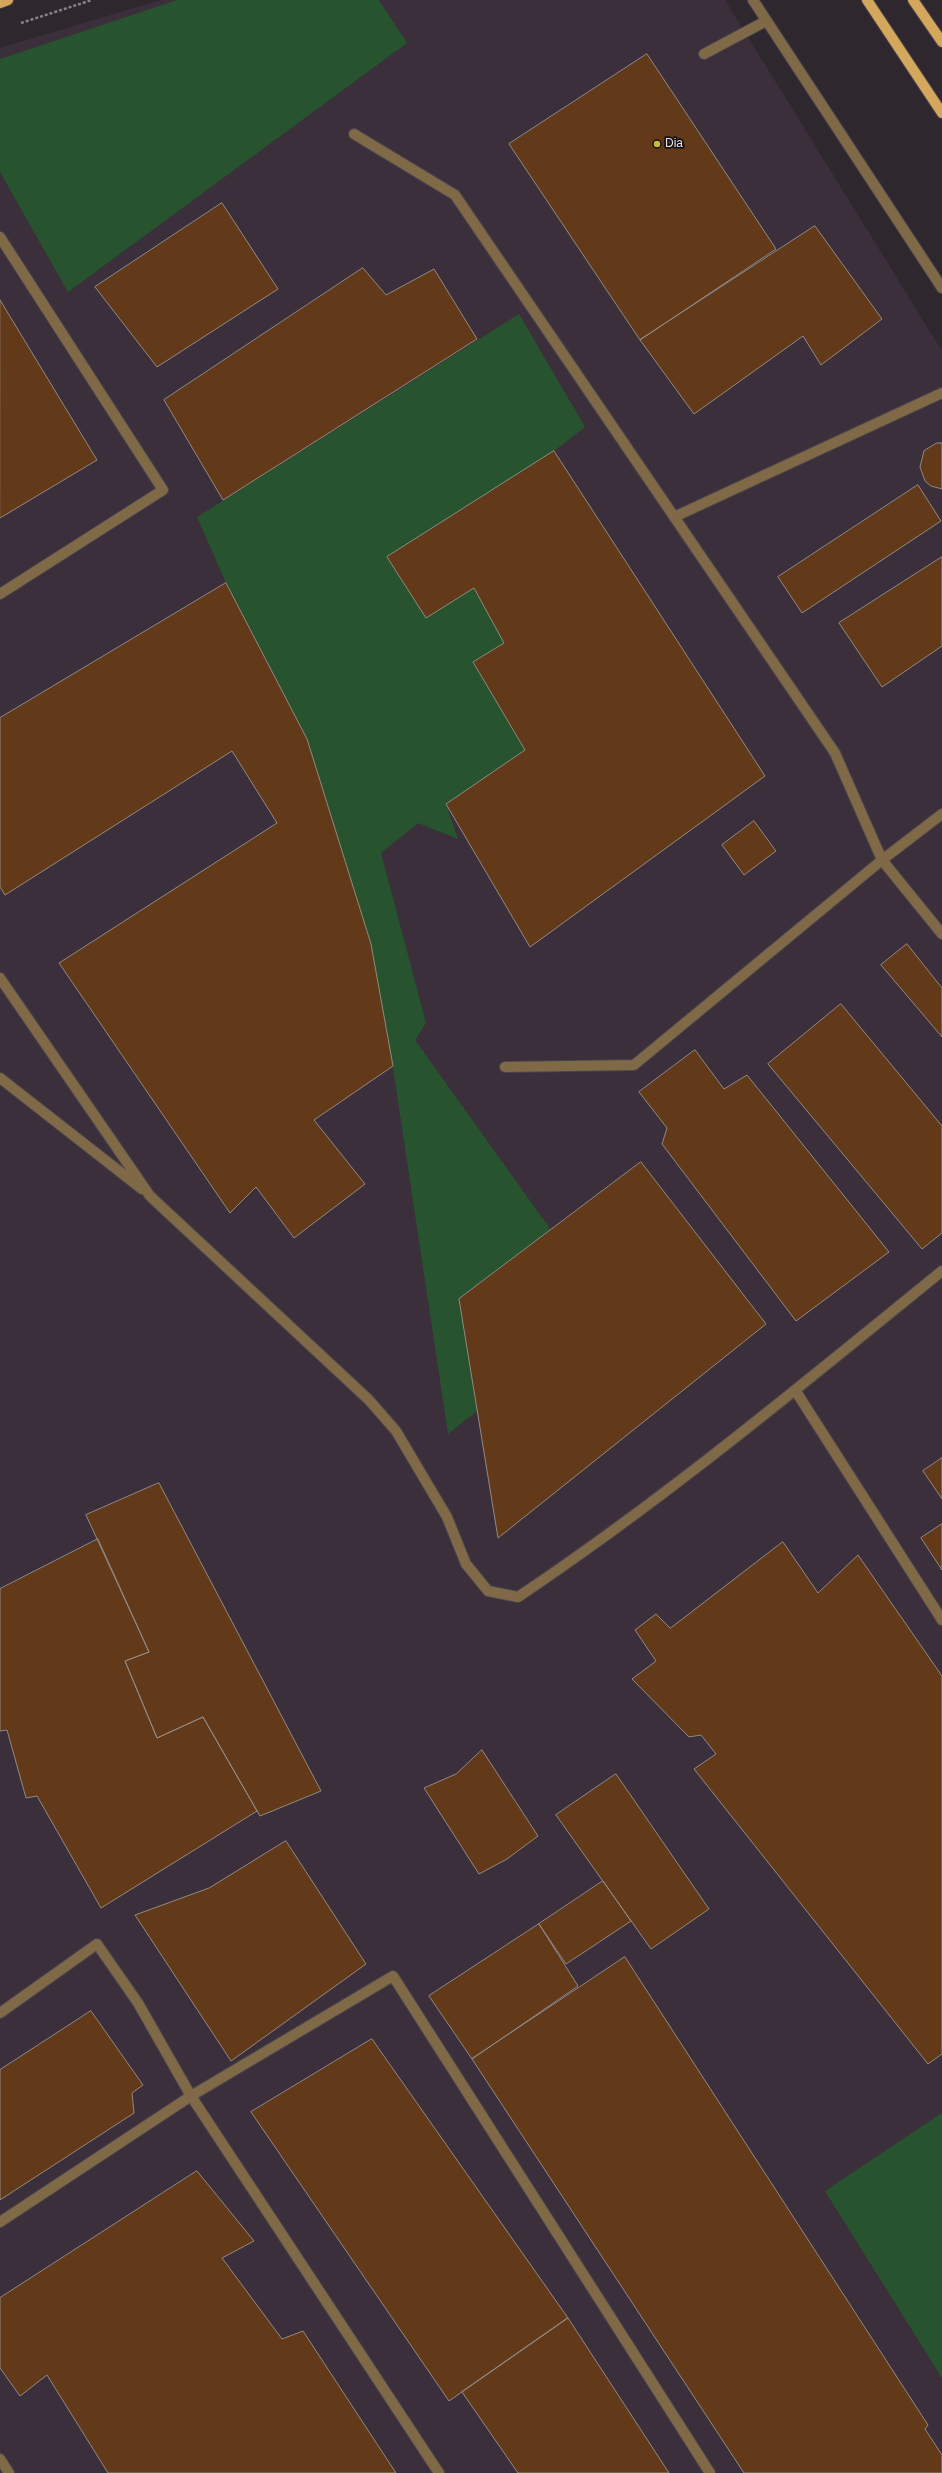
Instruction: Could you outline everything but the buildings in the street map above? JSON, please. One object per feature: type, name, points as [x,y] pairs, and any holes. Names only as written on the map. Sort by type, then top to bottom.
[{"type":"main road","points":[[0,3],[8,0]]},
{"type":"main road","points":[[867,0],[942,113]]},
{"type":"main road","points":[[913,0],[942,42]]},
{"type":"street","points":[[753,0],[942,288]]},
{"type":"street","points":[[704,54],[766,20]]},
{"type":"street","points":[[354,134],[454,195],[835,753],[882,860],[942,934]]},
{"type":"street","points":[[0,237],[162,490],[0,594]]},
{"type":"street","points":[[674,518],[942,393]]},
{"type":"street","points":[[505,1067],[634,1065],[882,860],[942,814]]},
{"type":"street","points":[[1,980],[150,1196]]},
{"type":"street","points":[[0,1078],[150,1196],[369,1400],[396,1431],[447,1517],[466,1564],[488,1591],[518,1597],[600,1542],[795,1390],[942,1271]]},
{"type":"street","points":[[795,1390],[942,1620]]},
{"type":"street","points":[[0,2013],[97,1944],[138,2003],[191,2096],[439,2473]]},
{"type":"street","points":[[0,2222],[191,2096],[393,1976],[710,2473]]},
{"type":"street","points":[[0,2459],[9,2473]]},
{"type":"path","points":[[14,26],[92,0]]},
{"type":"shaded area","points":[[161,0],[725,0],[942,351],[942,2473],[0,2473],[0,48]]},
{"type":"green space","points":[[177,0],[379,0],[407,43],[68,292],[0,172],[0,59]]},
{"type":"green space","points":[[519,314],[585,427],[554,451],[387,557],[426,617],[474,588],[504,643],[473,662],[525,750],[446,804],[458,839],[418,823],[381,853],[426,1023],[415,1040],[551,1230],[459,1299],[477,1411],[448,1434],[391,1055],[307,739],[226,583],[197,517]]},
{"type":"green space","points":[[942,2113],[942,2378],[825,2191]]},
{"type":"place","name":"Dia","points":[[657,144]]}]
